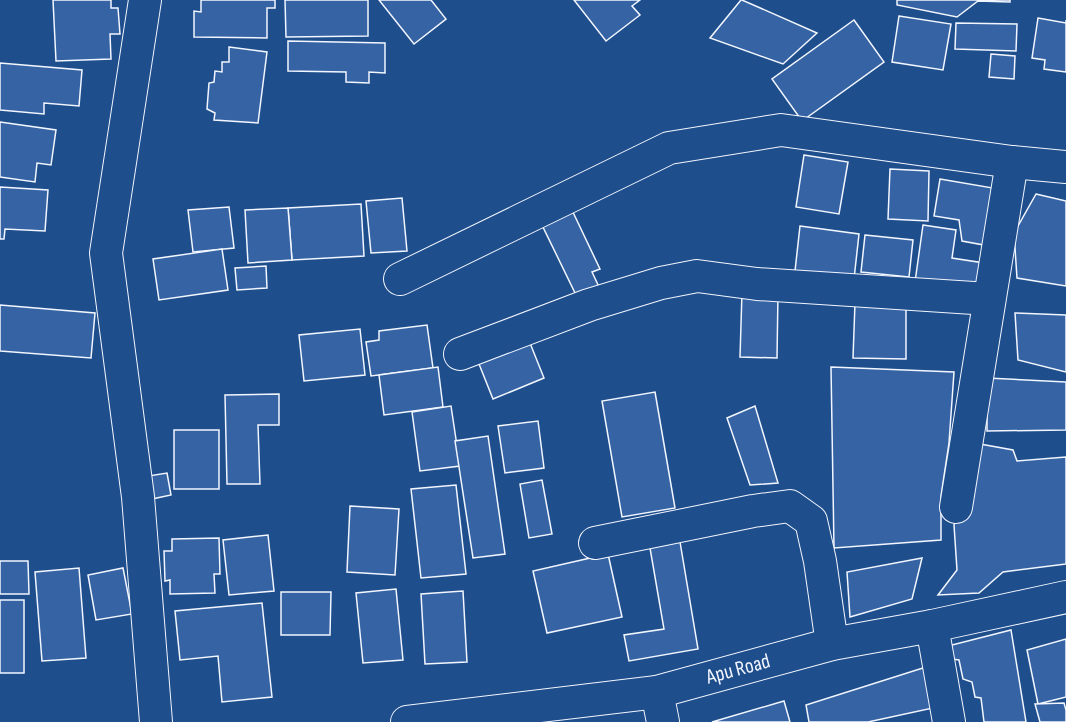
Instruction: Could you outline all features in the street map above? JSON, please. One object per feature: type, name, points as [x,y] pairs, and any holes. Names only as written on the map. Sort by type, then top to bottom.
[{"type":"street","points":[[145,0],[106,253],[138,497],[156,722]]},
{"type":"street","points":[[400,279],[669,148],[781,130],[1012,162],[1066,167]]},
{"type":"street","points":[[956,507],[1012,162]]},
{"type":"street","points":[[460,354],[589,305],[661,283],[697,276],[757,284],[989,299]]},
{"type":"street","points":[[595,543],[753,511],[790,506],[811,521],[820,561],[832,644]]},
{"type":"street","name":"Apu Road","points":[[407,722],[657,692],[832,644],[932,627],[1066,597]]},
{"type":"street","points":[[932,627],[949,722]]},
{"type":"street","points":[[657,692],[663,722]]},
{"type":"building","points":[[53,0],[111,0],[111,8],[118,8],[120,34],[110,34],[111,59],[56,61]]},
{"type":"building","points":[[201,0],[275,0],[275,8],[267,8],[267,38],[194,37],[194,11],[201,12]]},
{"type":"building","points":[[285,0],[368,0],[368,36],[286,37]]},
{"type":"building","points":[[379,0],[431,0],[446,19],[414,44]]},
{"type":"building","points":[[574,0],[640,0],[632,6],[640,15],[606,41]]},
{"type":"building","points":[[741,0],[817,33],[783,64],[710,38]]},
{"type":"building","points":[[897,0],[1010,0],[1010,2],[978,1],[957,17],[897,5]]},
{"type":"building","points":[[899,16],[951,24],[943,70],[892,62]]},
{"type":"building","points":[[1038,18],[1066,23],[1066,72],[1044,69],[1045,60],[1032,58]]},
{"type":"building","points":[[854,20],[884,62],[802,121],[772,79]]},
{"type":"building","points":[[956,23],[1017,24],[1016,51],[955,49]]},
{"type":"building","points":[[288,41],[385,43],[385,73],[369,72],[369,83],[346,82],[346,72],[288,71]]},
{"type":"building","points":[[229,47],[267,52],[258,123],[214,120],[215,113],[207,109],[209,83],[214,82],[215,71],[222,72],[222,62],[229,62]]},
{"type":"building","points":[[991,54],[1015,56],[1014,79],[989,77]]},
{"type":"building","points":[[0,63],[82,70],[79,106],[44,103],[44,114],[0,110]]},
{"type":"building","points":[[0,122],[56,130],[51,165],[37,163],[35,182],[0,177]]},
{"type":"building","points":[[804,155],[848,162],[839,214],[796,207]]},
{"type":"building","points":[[890,169],[929,171],[928,221],[888,219]]},
{"type":"building","points":[[940,179],[993,188],[984,245],[962,241],[959,220],[934,216]]},
{"type":"building","points":[[0,187],[48,190],[45,231],[5,229],[4,239],[0,239]]},
{"type":"building","points":[[1036,194],[1066,201],[1066,286],[1017,278],[1014,233]]},
{"type":"building","points":[[402,198],[407,251],[371,253],[366,201]]},
{"type":"building","points":[[361,204],[364,256],[292,260],[288,208]]},
{"type":"building","points":[[229,207],[234,248],[193,252],[188,210]]},
{"type":"building","points":[[288,208],[292,260],[248,263],[245,210]]},
{"type":"building","points":[[571,208],[600,269],[592,272],[599,287],[577,297],[541,223]]},
{"type":"building","points":[[923,225],[956,230],[952,258],[984,263],[980,291],[915,282]]},
{"type":"building","points":[[800,226],[859,234],[854,279],[795,271]]},
{"type":"building","points":[[865,235],[913,240],[909,277],[861,272]]},
{"type":"building","points":[[222,249],[228,290],[159,300],[153,259]]},
{"type":"building","points":[[266,266],[267,288],[237,290],[235,268]]},
{"type":"building","points":[[742,292],[778,294],[777,358],[740,357]]},
{"type":"building","points":[[855,303],[906,305],[906,359],[853,358]]},
{"type":"building","points":[[0,305],[95,313],[91,358],[0,351]]},
{"type":"building","points":[[1015,313],[1066,315],[1066,372],[1018,360]]},
{"type":"building","points":[[427,325],[433,368],[371,376],[366,342],[379,340],[379,331]]},
{"type":"building","points":[[360,329],[365,375],[304,381],[299,335]]},
{"type":"building","points":[[528,338],[544,378],[493,399],[477,359]]},
{"type":"building","points":[[438,367],[443,407],[384,415],[379,375]]},
{"type":"building","points":[[831,367],[954,372],[949,443],[941,496],[941,540],[834,548]]},
{"type":"building","points":[[987,378],[1066,382],[1066,430],[987,431]]},
{"type":"building","points":[[655,392],[675,508],[622,517],[602,401]]},
{"type":"building","points":[[279,394],[279,425],[258,425],[260,484],[227,484],[225,395]]},
{"type":"building","points":[[451,406],[460,466],[420,471],[412,412]]},
{"type":"building","points":[[755,406],[778,483],[750,485],[727,418]]},
{"type":"building","points":[[538,421],[544,468],[505,473],[498,426]]},
{"type":"building","points":[[174,430],[219,430],[219,489],[174,489]]},
{"type":"building","points":[[488,436],[505,554],[473,558],[455,441]]},
{"type":"building","points":[[980,444],[1013,450],[1017,461],[1066,457],[1066,564],[1003,572],[979,593],[938,595],[957,570],[954,525]]},
{"type":"building","points":[[167,473],[171,495],[152,499],[148,476]]},
{"type":"building","points":[[542,480],[552,534],[529,538],[520,484]]},
{"type":"building","points":[[456,485],[466,574],[421,578],[411,489]]},
{"type":"building","points":[[350,506],[399,509],[395,575],[347,572]]},
{"type":"building","points":[[268,535],[274,591],[229,595],[223,540]]},
{"type":"building","points":[[219,538],[220,574],[214,574],[215,593],[170,594],[170,580],[165,581],[164,551],[172,551],[172,539]]},
{"type":"building","points":[[680,542],[698,649],[629,661],[624,635],[664,629],[650,548]]},
{"type":"building","points":[[608,554],[622,617],[547,633],[533,571]]},
{"type":"building","points":[[922,558],[912,599],[850,617],[847,572]]},
{"type":"building","points":[[0,561],[28,561],[29,594],[0,594]]},
{"type":"building","points":[[79,568],[86,658],[42,661],[35,572]]},
{"type":"building","points":[[123,568],[132,614],[96,620],[88,575]]},
{"type":"building","points":[[396,589],[403,660],[363,663],[356,593]]},
{"type":"building","points":[[463,591],[467,662],[425,664],[421,594]]},
{"type":"building","points":[[281,592],[331,592],[330,635],[281,635]]},
{"type":"building","points":[[0,600],[24,600],[24,673],[0,673]]},
{"type":"building","points":[[262,603],[272,697],[222,702],[218,656],[180,660],[175,611]]},
{"type":"building","points":[[1011,630],[1026,722],[984,722],[981,698],[975,697],[972,682],[963,679],[959,660],[952,659],[948,646]]},
{"type":"building","points":[[1066,639],[1066,697],[1038,704],[1027,650]]},
{"type":"building","points":[[926,667],[933,708],[868,722],[809,722],[806,705]]},
{"type":"building","points":[[784,701],[790,722],[712,722]]},
{"type":"building","points":[[1064,703],[1066,722],[1040,722],[1035,704]]}]
